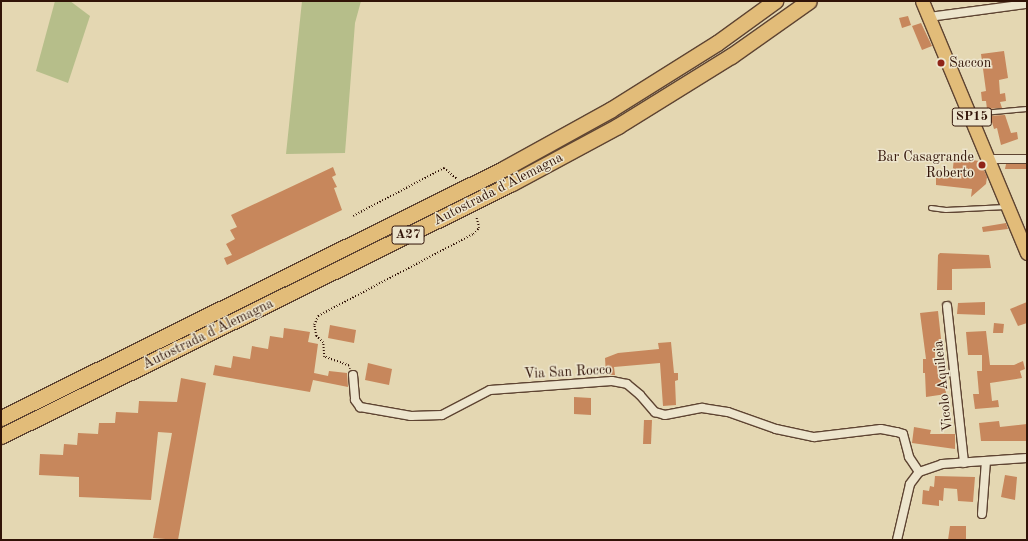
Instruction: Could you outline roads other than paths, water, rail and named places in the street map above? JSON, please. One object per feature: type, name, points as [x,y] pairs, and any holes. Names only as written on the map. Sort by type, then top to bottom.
[{"type":"highway","name":"Autostrada d'Alemagna","points":[[1,418],[505,168],[616,105],[717,43],[775,1]]},
{"type":"highway","name":"Autostrada d'Alemagna","points":[[1,436],[512,183],[604,134],[731,56],[807,3]]},
{"type":"main road","name":"SP15","points":[[922,1],[971,114],[1027,253]]},
{"type":"street","points":[[929,16],[1027,4]]},
{"type":"street","points":[[989,159],[1027,159]]},
{"type":"street","name":"Vicolo Aquileia","points":[[947,306],[964,463]]},
{"type":"street","name":"Via San Rocco","points":[[353,375],[355,400],[360,406],[411,416],[442,415],[490,390],[612,381],[627,384],[640,394],[655,412],[665,415],[702,408],[728,412],[776,429],[814,437],[881,429],[897,432],[903,434],[910,457],[919,472]]},
{"type":"street","points":[[897,540],[910,484],[919,472],[934,466],[1027,458]]},
{"type":"street","points":[[982,514],[986,461]]},
{"type":"lane","points":[[971,114],[1027,109]]},
{"type":"lane","points":[[931,208],[946,210],[1008,207]]},
{"type":"place","name":"Saccon","points":[[941,63]]},
{"type":"place","name":"Bar Casagrande Roberto","points":[[982,165]]}]
